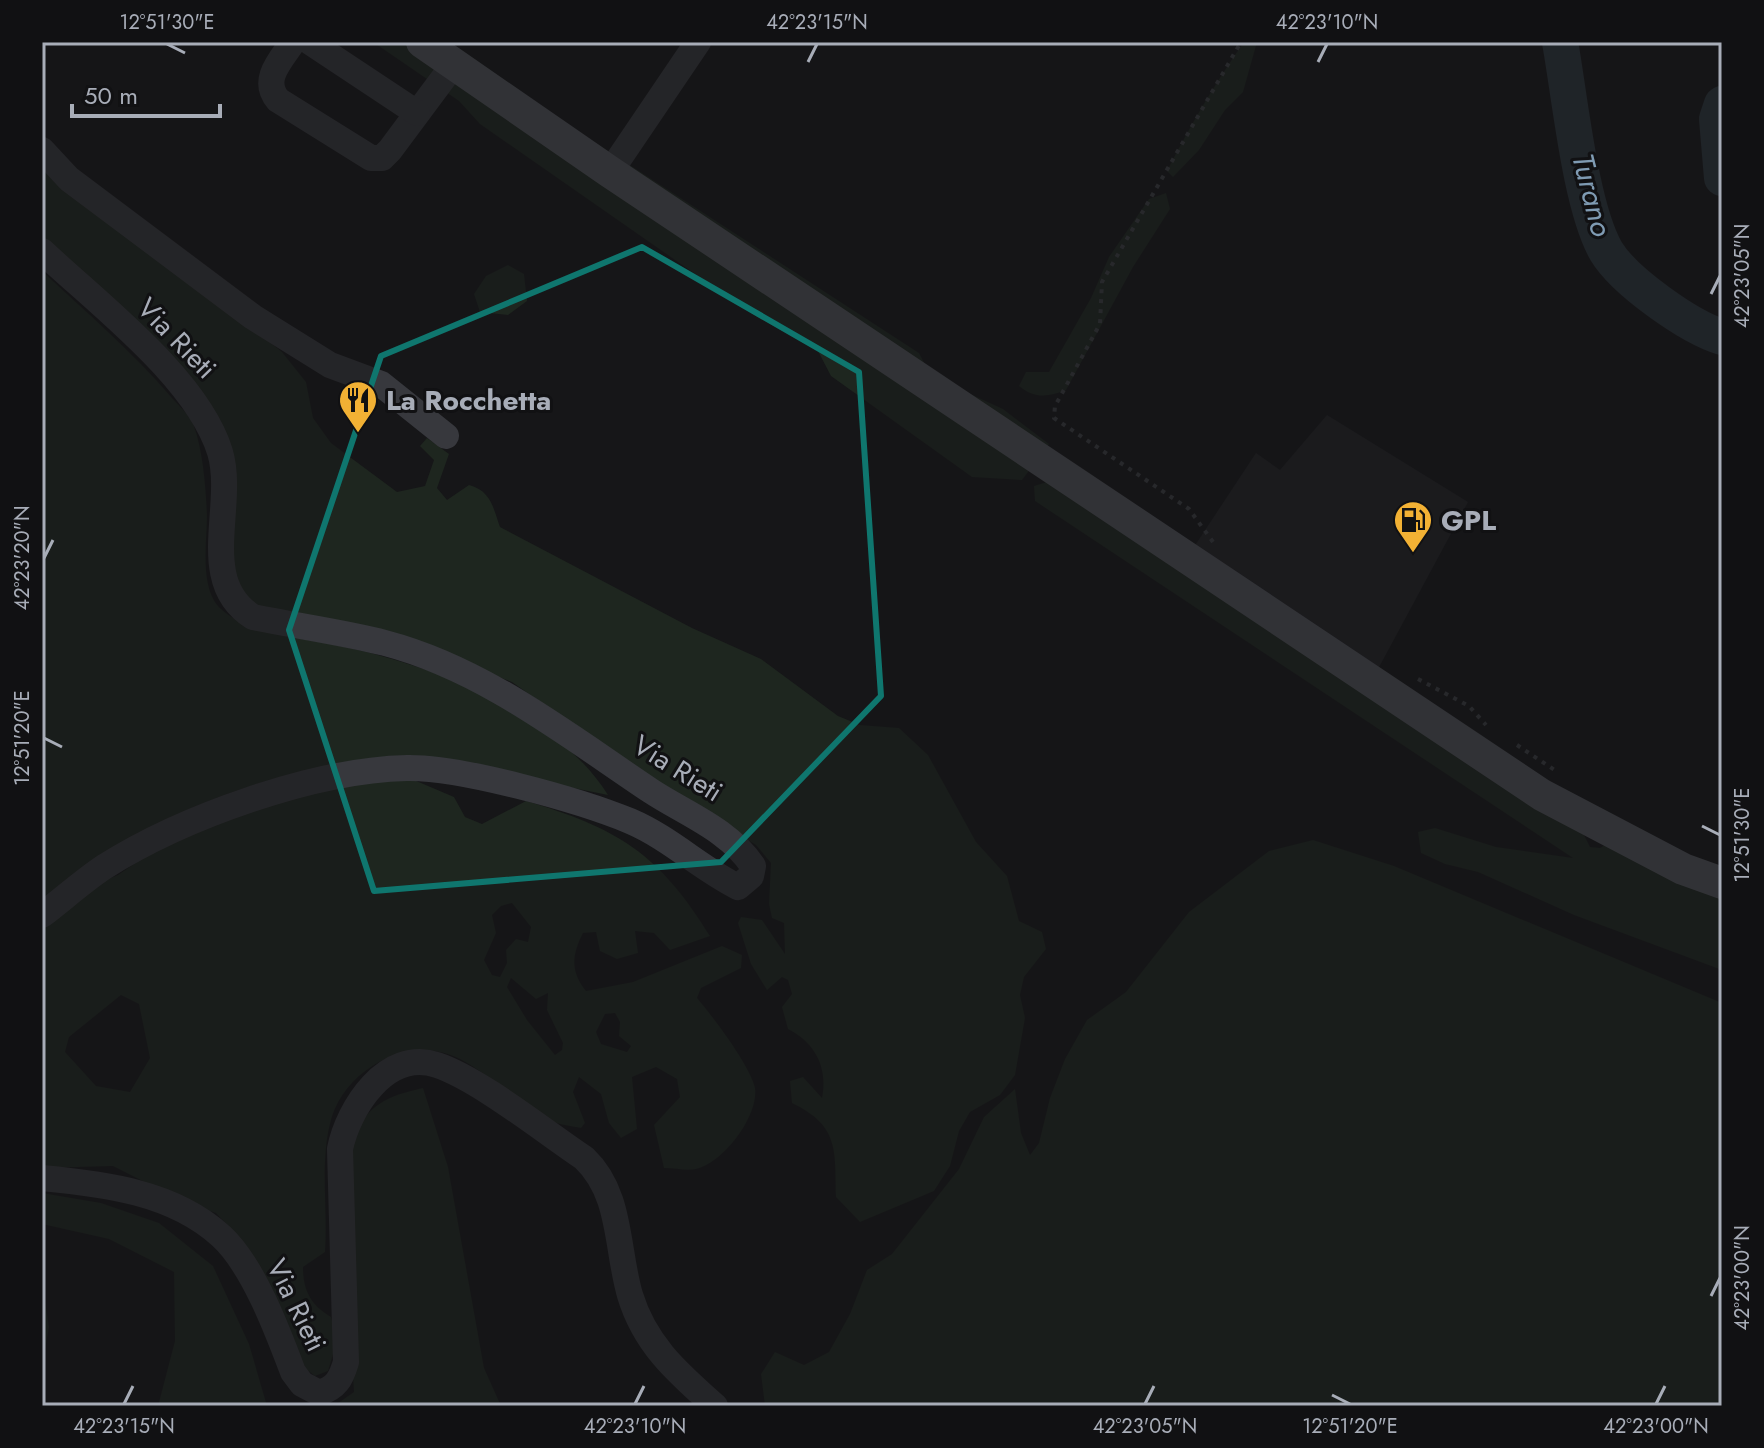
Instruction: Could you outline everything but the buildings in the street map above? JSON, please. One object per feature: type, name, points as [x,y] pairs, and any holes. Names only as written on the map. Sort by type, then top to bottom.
[{"type":"main road","points":[[422,42],[610,172],[1542,795],[1683,869],[1722,883]]},
{"type":"street","points":[[293,42],[269,81],[270,91],[278,100],[371,158],[382,158],[454,64]]},
{"type":"street","points":[[310,42],[417,113]]},
{"type":"street","points":[[610,172],[698,42]]},
{"type":"street","points":[[42,150],[81,188],[253,317],[330,365],[381,384],[446,436]]},
{"type":"street","name":"Via Rieti","points":[[42,251],[175,377],[200,408],[222,460],[225,491],[221,567],[236,607],[253,617],[386,643],[447,666],[530,708],[655,794],[713,826],[753,866],[751,876],[738,887],[677,845],[630,821],[537,793],[445,772],[406,768],[339,777],[233,803],[105,866],[42,915]]},
{"type":"street","name":"Via Rieti","points":[[42,1178],[101,1184],[164,1201],[222,1236],[253,1281],[293,1372],[302,1384],[319,1393],[331,1389],[342,1377],[346,1362],[340,1149],[344,1129],[354,1106],[384,1076],[405,1066],[435,1064],[463,1077],[584,1158],[600,1173],[617,1221],[630,1296],[655,1349],[715,1406]]},
{"type":"path","points":[[1213,542],[1189,509],[1054,418],[1055,406],[1100,324],[1102,282],[1241,42]]},
{"type":"path","points":[[1406,672],[1469,706],[1497,732]]},
{"type":"path","points":[[1510,740],[1559,774]]},
{"type":"highlighted area","points":[[642,247],[859,372],[881,696],[721,862],[374,891],[289,630],[381,356]]},
{"type":"shaded area","points":[[373,42],[450,42],[582,134],[919,353],[931,376],[1003,409],[1049,444],[1022,480],[972,477],[831,376],[818,351],[754,315],[480,124],[459,101]]},
{"type":"shaded area","points":[[1244,42],[1257,42],[1243,92],[1225,110],[1199,150],[1173,177],[1167,171],[1213,89]]},
{"type":"shaded area","points":[[42,156],[282,352],[306,382],[313,418],[331,443],[397,492],[425,486],[434,460],[420,446],[427,438],[449,454],[437,488],[447,500],[469,485],[482,491],[490,501],[500,527],[692,628],[761,659],[838,716],[860,725],[899,728],[928,755],[976,842],[1007,876],[1019,921],[1042,932],[1046,949],[1024,977],[1020,995],[1025,1018],[1015,1075],[1000,1095],[970,1112],[959,1131],[950,1166],[934,1191],[860,1222],[836,1197],[834,1152],[826,1130],[819,1121],[792,1103],[790,1081],[803,1077],[822,1098],[821,1066],[806,1041],[788,1029],[782,1007],[792,994],[788,980],[782,977],[767,990],[751,964],[738,923],[741,917],[762,920],[785,954],[784,923],[772,918],[769,904],[771,863],[756,845],[658,785],[512,682],[427,650],[258,607],[238,595],[210,407],[187,372],[42,238]]},
{"type":"shaded area","points":[[1166,193],[1170,209],[1133,267],[1066,390],[1042,396],[1019,386],[1026,372],[1049,372],[1091,298],[1109,257],[1149,199]]},
{"type":"shaded area","points":[[508,265],[524,274],[527,301],[508,315],[480,312],[474,294],[486,276]]},
{"type":"shaded area","points":[[42,271],[141,365],[192,422],[200,447],[205,482],[207,578],[214,600],[221,609],[262,631],[376,654],[489,696],[557,739],[585,766],[608,795],[416,756],[358,760],[251,786],[188,810],[133,842],[42,905]]},
{"type":"shaded area","points":[[1327,415],[1468,502],[1378,669],[1194,547],[1256,453],[1280,470]]},
{"type":"shaded area","points":[[1047,482],[1581,829],[1590,847],[1600,848],[1610,842],[1722,888],[1722,970],[1574,915],[1478,872],[1445,864],[1421,853],[1418,832],[1435,828],[1496,847],[1573,858],[1035,501],[1034,486]]},
{"type":"shaded area","points":[[414,780],[454,797],[465,817],[482,824],[526,801],[611,834],[653,864],[673,884],[710,936],[670,950],[654,933],[635,931],[638,953],[617,959],[600,951],[596,932],[583,933],[574,963],[577,977],[586,991],[633,982],[722,946],[742,955],[741,968],[701,988],[697,998],[746,1067],[755,1088],[755,1099],[745,1124],[728,1148],[706,1165],[685,1170],[664,1168],[654,1125],[680,1097],[677,1079],[656,1067],[632,1077],[637,1129],[621,1138],[609,1123],[601,1094],[579,1077],[573,1092],[585,1123],[581,1128],[539,1115],[472,1066],[441,1052],[420,1050],[400,1054],[363,1072],[337,1104],[330,1124],[325,1155],[325,1252],[303,1267],[307,1290],[318,1308],[331,1317],[337,1341],[328,1371],[315,1376],[293,1359],[242,1241],[216,1213],[188,1204],[113,1166],[42,1168],[42,923],[85,888],[118,875],[159,847],[250,808],[365,782]],"holes":[[[512,903],[531,927],[528,942],[516,939],[506,950],[507,963],[500,977],[492,975],[484,960],[496,933],[492,915],[501,906]],[[511,978],[536,999],[548,993],[547,1010],[563,1043],[562,1050],[555,1055],[527,1020],[507,987]],[[121,995],[139,1004],[150,1058],[130,1092],[96,1086],[65,1052],[69,1037]],[[615,1013],[620,1022],[619,1036],[631,1046],[627,1052],[601,1044],[596,1032],[605,1014]]]},
{"type":"shaded area","points":[[1313,840],[1394,866],[1722,1003],[1722,1406],[765,1406],[761,1374],[775,1352],[804,1365],[829,1352],[850,1314],[867,1270],[892,1254],[959,1169],[984,1117],[1015,1089],[1021,1133],[1030,1155],[1039,1143],[1050,1098],[1065,1059],[1087,1020],[1126,992],[1189,912],[1269,851]]},
{"type":"shaded area","points":[[423,1088],[448,1167],[484,1368],[501,1406],[334,1406],[354,1392],[347,1206],[355,1137],[364,1118],[377,1106],[398,1095]]},
{"type":"shaded area","points":[[42,1193],[101,1203],[159,1223],[213,1266],[249,1344],[267,1406],[158,1406],[175,1341],[174,1272],[109,1239],[42,1224]]},
{"type":"shaded area","points":[[42,1283],[49,1327],[42,1366]]},
{"type":"waterway","name":"Turano","points":[[1560,42],[1589,207],[1606,251],[1627,276],[1658,302],[1692,324],[1722,337]]},
{"type":"waterway","name":"Turano","points":[[1722,104],[1717,119],[1722,178]]},
{"type":"place","name":"La Rocchetta","points":[[358,434]]},
{"type":"place","name":"GPL","points":[[1413,554]]}]
